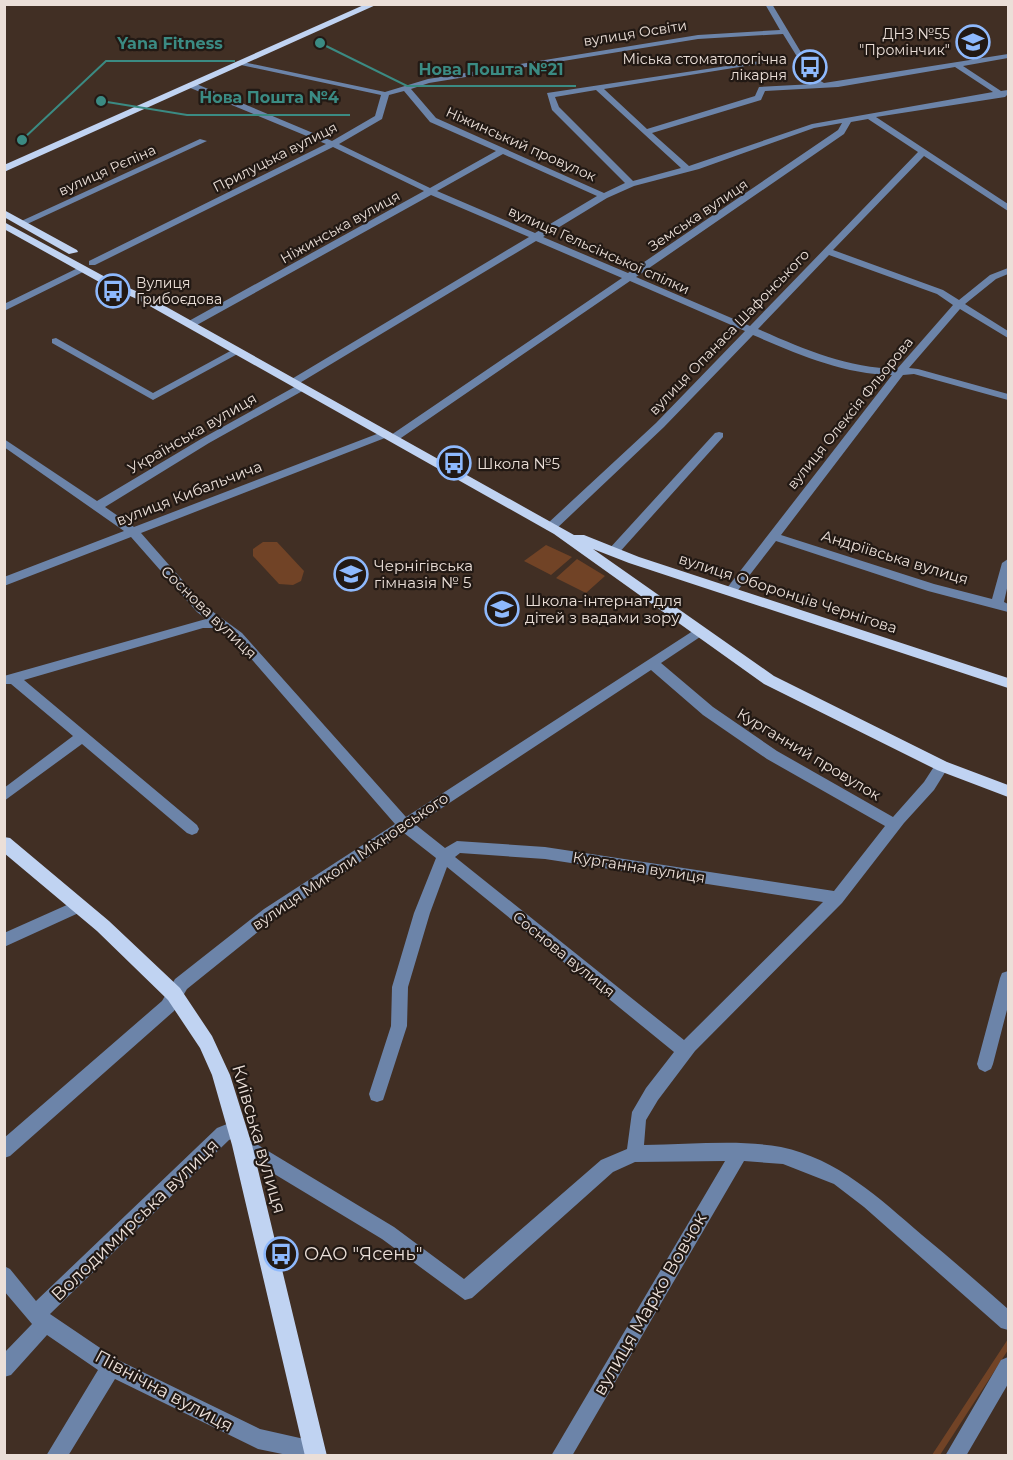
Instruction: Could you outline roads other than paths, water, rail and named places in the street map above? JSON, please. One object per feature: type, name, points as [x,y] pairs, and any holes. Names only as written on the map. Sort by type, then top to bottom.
[{"type":"main road","points":[[4,161],[361,4]]},
{"type":"main road","points":[[4,169],[375,4]]},
{"type":"main road","points":[[4,213],[87,266]]},
{"type":"main road","points":[[4,225],[87,266],[555,529],[769,680],[942,766],[1008,791]]},
{"type":"main road","name":"вулиця Оборонців Чернігова","points":[[555,529],[634,560],[1008,682]]},
{"type":"main road","points":[[620,574],[622,565],[634,560]]},
{"type":"main road","name":"Київська вулиця","points":[[4,843],[78,906],[174,994],[206,1042],[218,1067],[240,1137],[316,1453]]},
{"type":"street","points":[[768,4],[814,80],[820,85]]},
{"type":"street","name":"вулиця Освіти","points":[[385,94],[428,81],[698,37],[784,32]]},
{"type":"street","points":[[645,132],[742,105],[758,99],[762,89],[838,85],[926,68],[1008,56]]},
{"type":"street","points":[[241,63],[385,94]]},
{"type":"street","points":[[631,184],[555,108],[550,94],[599,89],[760,63]]},
{"type":"street","points":[[957,65],[1004,92],[1008,100]]},
{"type":"street","name":"вулиця Гельсінської спілки","points":[[192,85],[333,144],[432,192],[629,278],[841,366],[899,373],[914,371],[1008,397]]},
{"type":"street","name":"Ніжинський провулок","points":[[405,87],[434,120],[501,152],[604,196]]},
{"type":"street","points":[[599,89],[687,169]]},
{"type":"street","points":[[848,120],[1004,92]]},
{"type":"street","name":"Прилуцька вулиця","points":[[4,308],[333,144],[379,117],[385,94]]},
{"type":"street","points":[[869,116],[1008,208]]},
{"type":"street","name":"Українська вулиця","points":[[98,506],[604,196],[631,184],[687,169],[812,126],[848,120]]},
{"type":"street","name":"Земська вулиця","points":[[390,436],[629,278],[841,132],[848,120]]},
{"type":"street","name":"вулиця Рєпіна","points":[[22,223],[203,141]]},
{"type":"street","name":"Ніжинська вулиця","points":[[191,324],[501,152]]},
{"type":"street","name":"вулиця Опанаса Шафонського","points":[[555,529],[660,425],[923,152]]},
{"type":"street","points":[[826,251],[940,292],[1008,335]]},
{"type":"street","name":"вулиця Олексія Фльорова","points":[[731,591],[899,373],[959,304],[993,277],[1008,271]]},
{"type":"street","points":[[56,341],[153,398],[238,351]]},
{"type":"street","points":[[613,552],[719,435]]},
{"type":"street","name":"вулиця Кибальчича","points":[[4,582],[132,531],[390,436]]},
{"type":"street","name":"Соснова вулиця","points":[[4,442],[132,531],[201,609],[237,636],[404,824],[685,1051]]},
{"type":"street","name":"Андріївська вулиця","points":[[772,536],[932,588],[1003,607]]},
{"type":"street","points":[[1003,607],[1008,563]]},
{"type":"street","points":[[9,679],[203,624],[222,623]]},
{"type":"street","name":"вулиця Миколи Міхновського","points":[[4,1150],[168,1006],[181,984],[269,914],[699,632]]},
{"type":"street","name":"Курганний провулок","points":[[652,663],[708,711],[771,755],[895,825]]},
{"type":"street","points":[[9,679],[192,829]]},
{"type":"street","points":[[4,796],[82,737]]},
{"type":"street","points":[[635,1154],[638,1118],[652,1094],[685,1051],[837,898],[929,786],[942,766]]},
{"type":"street","name":"Курганна вулиця","points":[[444,857],[457,847],[545,853],[837,898]]},
{"type":"street","points":[[377,1094],[399,1026],[400,987],[422,913],[444,857]]},
{"type":"street","points":[[4,940],[78,906]]},
{"type":"street","points":[[985,1064],[1008,978]]},
{"type":"street","name":"Володимирська вулиця","points":[[4,1368],[40,1319],[223,1134],[240,1137]]},
{"type":"street","points":[[240,1137],[388,1233],[465,1291],[584,1183],[607,1166],[635,1154],[739,1153],[783,1156],[840,1178],[1008,1321]]},
{"type":"street","name":"вулиця Марко Вовчок","points":[[561,1455],[739,1153]]},
{"type":"street","name":"Північна вулиця","points":[[4,1275],[40,1319],[111,1367],[258,1440],[316,1453]]},
{"type":"street","points":[[56,1455],[111,1367]]},
{"type":"street","points":[[955,1455],[1008,1367]]},
{"type":"place","name":"ДНЗ №55 \"Промінчик\"","points":[[973,42]]},
{"type":"place","name":"Нова Пошта №21","points":[[320,43]]},
{"type":"place","name":"Міська стоматологічна лікарня","points":[[810,67]]},
{"type":"place","name":"Нова Пошта №4","points":[[101,101]]},
{"type":"place","name":"Yana Fitness","points":[[22,140]]},
{"type":"place","name":"Вулиця Грибоєдова","points":[[113,291]]},
{"type":"place","name":"Школа №5","points":[[454,463]]},
{"type":"place","name":"Чернігівська гімназія № 5","points":[[351,574]]},
{"type":"place","name":"Школа-інтернат для дітей з вадами зору","points":[[502,609]]},
{"type":"place","name":"ОАО \"Ясень\"","points":[[281,1254]]}]
